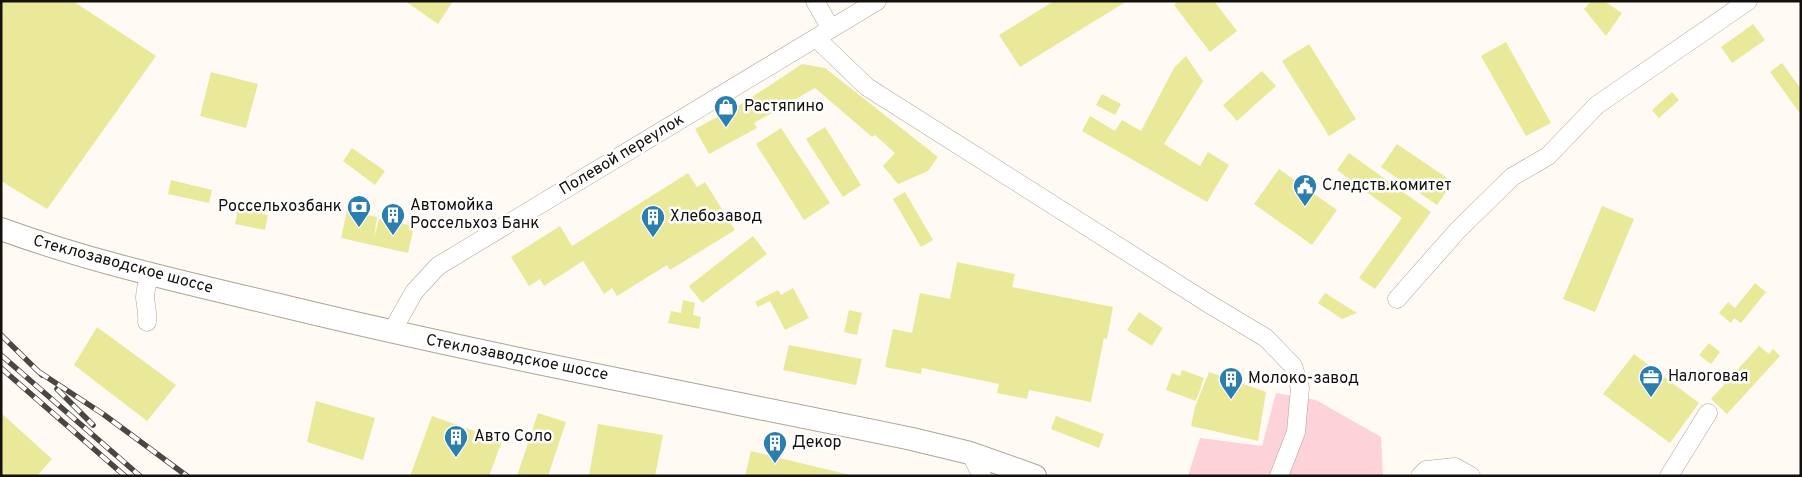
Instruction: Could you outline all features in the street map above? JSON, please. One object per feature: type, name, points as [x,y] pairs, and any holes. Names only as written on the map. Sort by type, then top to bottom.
[{"type":"main road","name":"Стеклозаводское шоссе","points":[[1,229],[41,244],[150,274],[391,332],[912,439],[970,453],[1035,476]]},
{"type":"street","points":[[815,1],[824,33],[867,87],[1266,338],[1293,366],[1300,388],[1296,432],[1279,476]]},
{"type":"street","name":"Полевой переулок","points":[[391,332],[414,292],[438,266],[876,1]]},
{"type":"street","points":[[1396,299],[1458,230],[1512,177],[1548,156],[1597,105],[1748,1]]},
{"type":"street","points":[[147,322],[148,312],[145,299],[150,274]]},
{"type":"street","points":[[1669,476],[1708,413]]},
{"type":"street","points":[[970,453],[982,476]]},
{"type":"street","points":[[1420,476],[1426,470],[1455,467],[1471,476]]},
{"type":"shaded area","points":[[1276,393],[1316,400],[1381,437],[1383,476],[1188,476],[1200,438],[1262,446]]},
{"type":"building","points":[[1,1],[73,1],[156,56],[47,209],[1,181]]},
{"type":"building","points":[[405,1],[453,1],[438,24]]},
{"type":"building","points":[[1054,1],[1127,1],[1020,67],[999,35]]},
{"type":"building","points":[[1178,1],[1214,1],[1237,31],[1210,52],[1174,5]]},
{"type":"building","points":[[1591,1],[1604,1],[1622,13],[1606,36],[1584,9]]},
{"type":"building","points":[[1753,24],[1765,40],[1732,63],[1721,47]]},
{"type":"building","points":[[1506,42],[1551,123],[1526,136],[1481,56]]},
{"type":"building","points":[[1309,44],[1356,119],[1329,136],[1282,61]]},
{"type":"building","points":[[1186,56],[1203,81],[1164,144],[1200,166],[1208,152],[1229,165],[1207,202],[1082,131],[1090,116],[1115,131],[1122,120],[1141,131],[1174,68]]},
{"type":"building","points":[[1782,63],[1801,89],[1801,115],[1770,72]]},
{"type":"building","points":[[802,64],[825,68],[938,157],[928,171],[898,184],[883,166],[895,153],[875,135],[872,137],[815,88],[754,123],[757,128],[709,154],[695,129],[743,103]]},
{"type":"building","points":[[1262,71],[1276,86],[1237,121],[1223,105]]},
{"type":"building","points":[[211,72],[258,84],[246,128],[200,116]]},
{"type":"building","points":[[1672,92],[1679,100],[1659,118],[1652,110]]},
{"type":"building","points":[[1102,94],[1121,104],[1115,115],[1096,105]]},
{"type":"building","points":[[825,127],[861,185],[843,197],[806,139]]},
{"type":"building","points":[[781,128],[830,203],[804,220],[756,144]]},
{"type":"building","points":[[1397,144],[1453,182],[1437,205],[1381,167]]},
{"type":"building","points":[[352,148],[385,171],[375,185],[343,161]]},
{"type":"building","points":[[1349,153],[1431,212],[1375,289],[1359,278],[1402,218],[1337,170]]},
{"type":"building","points":[[1279,169],[1337,210],[1312,245],[1254,204]]},
{"type":"building","name":"Хлебозавод","points":[[688,173],[697,187],[705,182],[735,230],[670,270],[667,265],[617,296],[612,288],[604,294],[583,261],[544,286],[540,279],[529,286],[511,257],[560,226],[572,246]]},
{"type":"building","points":[[171,180],[212,190],[209,203],[168,194]]},
{"type":"building","points":[[905,192],[933,240],[921,247],[893,199]]},
{"type":"building","points":[[1602,206],[1634,219],[1595,312],[1563,299]]},
{"type":"building","points":[[238,209],[268,215],[265,230],[235,224]]},
{"type":"building","points":[[347,211],[377,217],[374,238],[379,219],[414,226],[408,253],[341,238]]},
{"type":"building","points":[[753,236],[767,254],[702,303],[689,286]]},
{"type":"building","points":[[957,262],[1015,274],[1012,287],[1113,307],[1107,339],[1104,338],[1091,402],[1029,390],[1027,399],[997,393],[999,384],[922,368],[921,374],[885,367],[893,329],[912,333],[920,293],[950,299]]},
{"type":"building","points":[[1755,283],[1766,292],[1741,323],[1734,318],[1731,323],[1719,313],[1728,302],[1735,308]]},
{"type":"building","points":[[793,288],[809,318],[785,330],[770,301],[758,307],[755,302],[778,290],[781,295]]},
{"type":"building","points":[[1325,293],[1357,313],[1342,319],[1318,303]]},
{"type":"building","points":[[683,300],[695,303],[693,315],[701,317],[699,329],[668,323],[671,311],[681,313]]},
{"type":"building","points":[[849,310],[862,313],[857,335],[844,332]]},
{"type":"building","points":[[1139,312],[1163,328],[1152,346],[1127,330]]},
{"type":"building","points":[[97,327],[176,385],[147,421],[74,365]]},
{"type":"building","points":[[1709,343],[1720,352],[1711,364],[1699,355]]},
{"type":"building","points":[[789,345],[862,359],[856,385],[783,370]]},
{"type":"building","points":[[1759,346],[1769,354],[1773,349],[1780,356],[1727,414],[1711,399]]},
{"type":"building","name":"Налоговая","points":[[1634,354],[1699,403],[1670,443],[1603,394]]},
{"type":"building","points":[[1182,370],[1204,378],[1196,401],[1166,390],[1172,373],[1180,376]]},
{"type":"building","name":"Молоко-завод","points":[[1209,372],[1266,392],[1258,441],[1191,426],[1195,407]]},
{"type":"building","points":[[316,401],[375,418],[363,460],[307,442]]},
{"type":"building","points":[[1,413],[52,459],[37,476],[1,476]]},
{"type":"building","points":[[538,413],[566,422],[548,476],[517,476]]},
{"type":"building","name":"Авто Соло","points":[[432,416],[502,441],[489,476],[410,476]]},
{"type":"building","points":[[1056,416],[1104,434],[1099,448],[1051,429]]},
{"type":"building","points":[[598,424],[663,435],[655,476],[589,476]]},
{"type":"building","name":"Декор","points":[[751,451],[850,475],[850,476],[745,476]]},
{"type":"railway","points":[[1,335],[42,375]]},
{"type":"railway","points":[[1,355],[140,476]]},
{"type":"railway","points":[[1,368],[125,476]]},
{"type":"railway","points":[[39,372],[103,414],[187,476]]},
{"type":"railway","points":[[57,389],[93,425]]},
{"type":"place","name":"Растяпино","points":[[726,128]]},
{"type":"place","name":"Следств.комитет","points":[[1305,207]]},
{"type":"place","name":"Россельхозбанк","points":[[359,228]]},
{"type":"place","name":"Автомойка Россельхоз Банк","points":[[393,236]]},
{"type":"place","name":"Хлебозавод","points":[[653,238]]},
{"type":"place","name":"Налоговая","points":[[1651,398]]},
{"type":"place","name":"Молоко-завод","points":[[1231,400]]},
{"type":"place","name":"Авто Соло","points":[[456,458]]},
{"type":"place","name":"Декор","points":[[775,464]]}]
